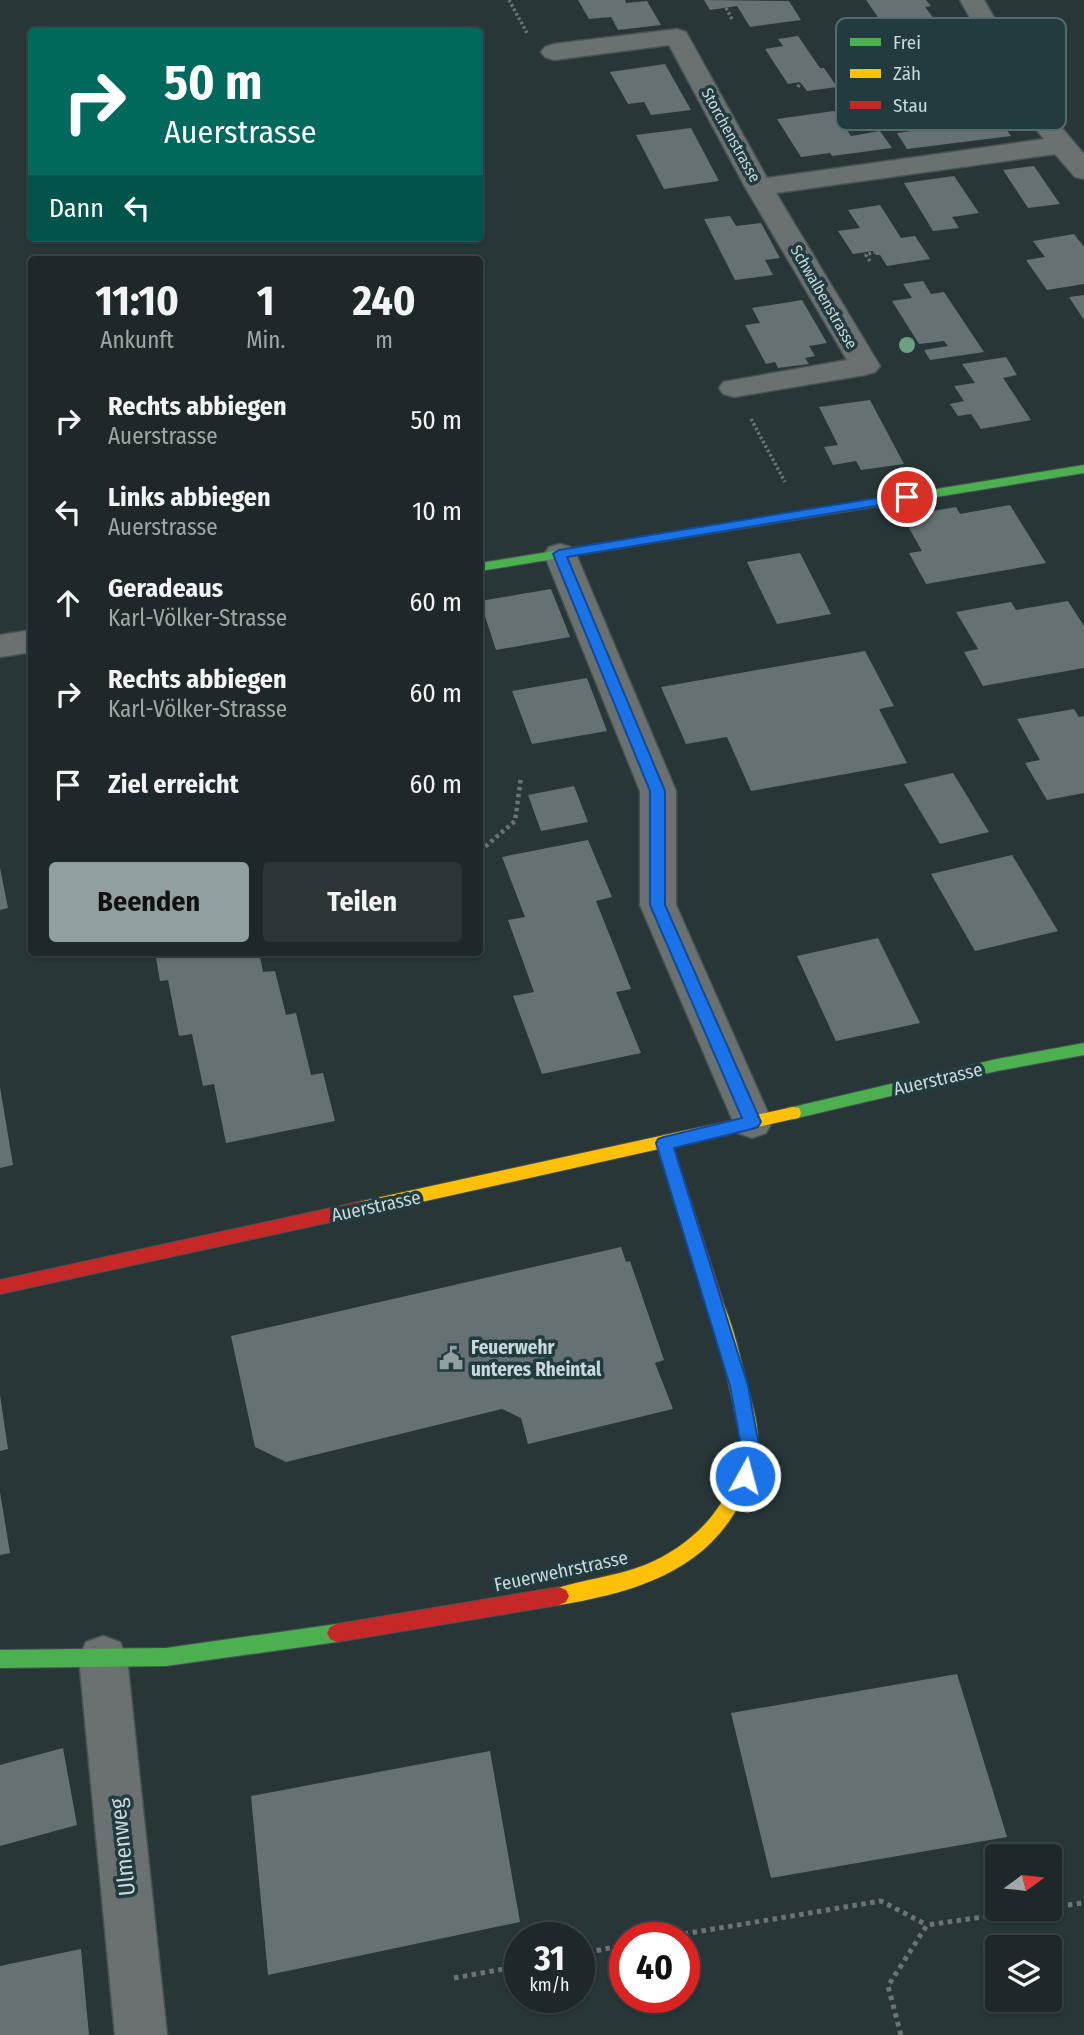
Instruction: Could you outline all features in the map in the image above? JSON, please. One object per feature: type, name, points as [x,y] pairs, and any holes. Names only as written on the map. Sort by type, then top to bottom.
[{"type":"street","points":[[972,0],[982,18]]},
{"type":"street","name":"Storchenstrasse","points":[[554,52],[677,37],[759,187],[1060,145]]},
{"type":"street","points":[[1049,130],[1084,171]]},
{"type":"street","name":"Schwalbenstrasse","points":[[734,387],[865,366],[759,187]]},
{"type":"street","points":[[483,567],[1084,469]]},
{"type":"street","points":[[559,554],[657,791],[658,905],[752,1122]]},
{"type":"street","points":[[0,646],[28,642]]},
{"type":"street","name":"Auerstrasse","points":[[0,1287],[664,1143],[997,1065],[1084,1049]]},
{"type":"street","name":"Feuerwehrstrasse","points":[[0,1659],[166,1657],[265,1645],[567,1595],[649,1572],[683,1556],[706,1537],[728,1507],[745,1476],[749,1440],[735,1367],[664,1143]]},
{"type":"street","name":"Ulmenweg","points":[[103,1658],[141,2035]]},
{"type":"path","points":[[726,8],[732,19]]},
{"type":"path","points":[[798,87],[800,82]]},
{"type":"path","points":[[870,261],[866,255],[874,253]]},
{"type":"path","points":[[734,387],[789,489]]},
{"type":"path","points":[[483,848],[515,821],[521,777]]},
{"type":"path","points":[[700,1931],[881,1901],[927,1925],[985,1917]]},
{"type":"path","points":[[1062,1906],[1084,1903]]},
{"type":"path","points":[[901,2035],[888,1986],[927,1925]]},
{"type":"path","points":[[454,1978],[504,1969]]},
{"type":"building","points":[[578,0],[625,0],[626,3],[647,1],[661,25],[618,30],[611,17],[589,19]]},
{"type":"building","points":[[704,0],[789,1],[801,20],[750,27],[737,6],[710,10]]},
{"type":"building","points":[[866,0],[926,0],[931,6],[925,7],[933,18],[878,18]]},
{"type":"building","points":[[798,36],[836,87],[807,91],[800,82],[788,84],[765,49],[783,46],[778,39]]},
{"type":"building","points":[[665,64],[691,110],[651,115],[644,102],[628,104],[610,72]]},
{"type":"building","points":[[834,111],[836,130],[847,130],[851,136],[880,131],[892,148],[801,157],[777,119]]},
{"type":"building","points":[[691,128],[719,181],[664,189],[636,135]]},
{"type":"building","points":[[919,130],[1007,130],[1011,136],[907,149],[897,133]]},
{"type":"building","points":[[1034,166],[1060,204],[1028,208],[1003,170]]},
{"type":"building","points":[[954,176],[979,213],[952,217],[959,228],[933,231],[904,183]]},
{"type":"building","points":[[880,205],[901,238],[915,236],[930,259],[887,266],[880,255],[873,251],[853,254],[838,231],[860,228],[848,210]]},
{"type":"building","points":[[730,216],[736,226],[761,223],[780,258],[765,260],[773,275],[735,280],[704,219]]},
{"type":"building","points":[[1074,234],[1084,247],[1084,284],[1047,290],[1026,260],[1045,257],[1033,241]]},
{"type":"building","points":[[923,281],[931,294],[944,292],[984,352],[930,360],[924,350],[948,346],[944,341],[919,344],[892,301],[912,298],[903,284]]},
{"type":"building","points":[[1084,295],[1084,320],[1069,297]]},
{"type":"building","points":[[802,300],[827,343],[809,346],[815,356],[805,358],[809,364],[778,368],[775,362],[766,364],[745,325],[760,323],[752,308]]},
{"type":"building","points":[[1006,357],[1017,375],[1003,378],[1031,420],[981,429],[971,414],[958,416],[950,404],[964,401],[954,386],[975,383],[962,364]]},
{"type":"building","points":[[870,400],[904,464],[861,470],[856,461],[833,465],[824,447],[838,445],[819,407]]},
{"type":"building","points":[[1010,505],[1046,563],[926,584],[909,553],[922,551],[902,516],[956,507],[960,514]]},
{"type":"building","points":[[800,553],[831,614],[777,624],[747,562]]},
{"type":"building","points":[[551,589],[570,637],[496,650],[483,610],[483,600]]},
{"type":"building","points":[[1068,601],[1084,626],[1084,668],[983,686],[964,652],[978,649],[956,612],[1011,602],[1016,610]]},
{"type":"building","points":[[865,651],[894,706],[879,709],[907,763],[751,791],[727,737],[686,744],[661,687]]},
{"type":"building","points":[[587,678],[607,731],[532,744],[512,691]]},
{"type":"building","points":[[1074,709],[1079,717],[1084,716],[1084,793],[1047,800],[1025,763],[1040,760],[1017,719]]},
{"type":"building","points":[[953,773],[989,832],[940,844],[904,784]]},
{"type":"building","points":[[574,786],[588,822],[541,831],[528,795]]},
{"type":"building","points":[[588,840],[612,897],[596,901],[631,989],[616,992],[641,1053],[542,1074],[513,996],[534,992],[508,920],[525,917],[502,857]]},
{"type":"building","points":[[1012,855],[1058,931],[975,951],[931,874]]},
{"type":"building","points":[[0,868],[8,908],[0,910]]},
{"type":"building","points":[[878,938],[920,1023],[836,1041],[797,956]]},
{"type":"building","points":[[156,956],[260,956],[263,972],[275,971],[286,1015],[296,1013],[311,1075],[323,1073],[335,1121],[226,1143],[214,1084],[203,1086],[192,1034],[179,1036],[168,980],[160,981]]},
{"type":"building","points":[[0,1087],[13,1165],[0,1168]]},
{"type":"building","points":[[621,1247],[626,1262],[630,1261],[664,1360],[655,1363],[673,1409],[528,1444],[521,1418],[502,1409],[286,1462],[255,1447],[231,1336]]},
{"type":"building","points":[[0,1395],[8,1449],[0,1451]]},
{"type":"building","points":[[0,1492],[10,1553],[0,1555]]},
{"type":"building","points":[[957,1674],[1007,1837],[771,1878],[731,1713]]},
{"type":"building","points":[[63,1748],[77,1825],[0,1846],[0,1765]]},
{"type":"building","points":[[490,1751],[520,1922],[504,1922],[504,1925],[268,1975],[251,1796]]},
{"type":"building","points":[[81,1949],[89,2035],[0,2035],[0,1966]]},
{"type":"traffic: fast","points":[[483,567],[1084,469]]},
{"type":"traffic: fast","points":[[793,1113],[997,1065],[1084,1049]]},
{"type":"traffic: fast","points":[[0,1659],[166,1657],[337,1633]]},
{"type":"traffic: slow","points":[[363,1208],[793,1113]]},
{"type":"traffic: slow","points":[[559,1596],[622,1582],[681,1557],[708,1536],[738,1491],[748,1457],[749,1437],[734,1368],[714,1301]]},
{"type":"traffic: jam","points":[[664,1143],[714,1301]]},
{"type":"traffic: jam","points":[[0,1287],[363,1208]]},
{"type":"traffic: jam","points":[[337,1633],[559,1596]]},
{"type":"place","name":"Feuerwehr unteres Rheintal","points":[[451,1358]]},
{"type":"route","points":[[745,1476],[749,1440],[735,1367],[664,1143],[752,1122],[658,905],[657,791],[559,554],[907,497]]}]
